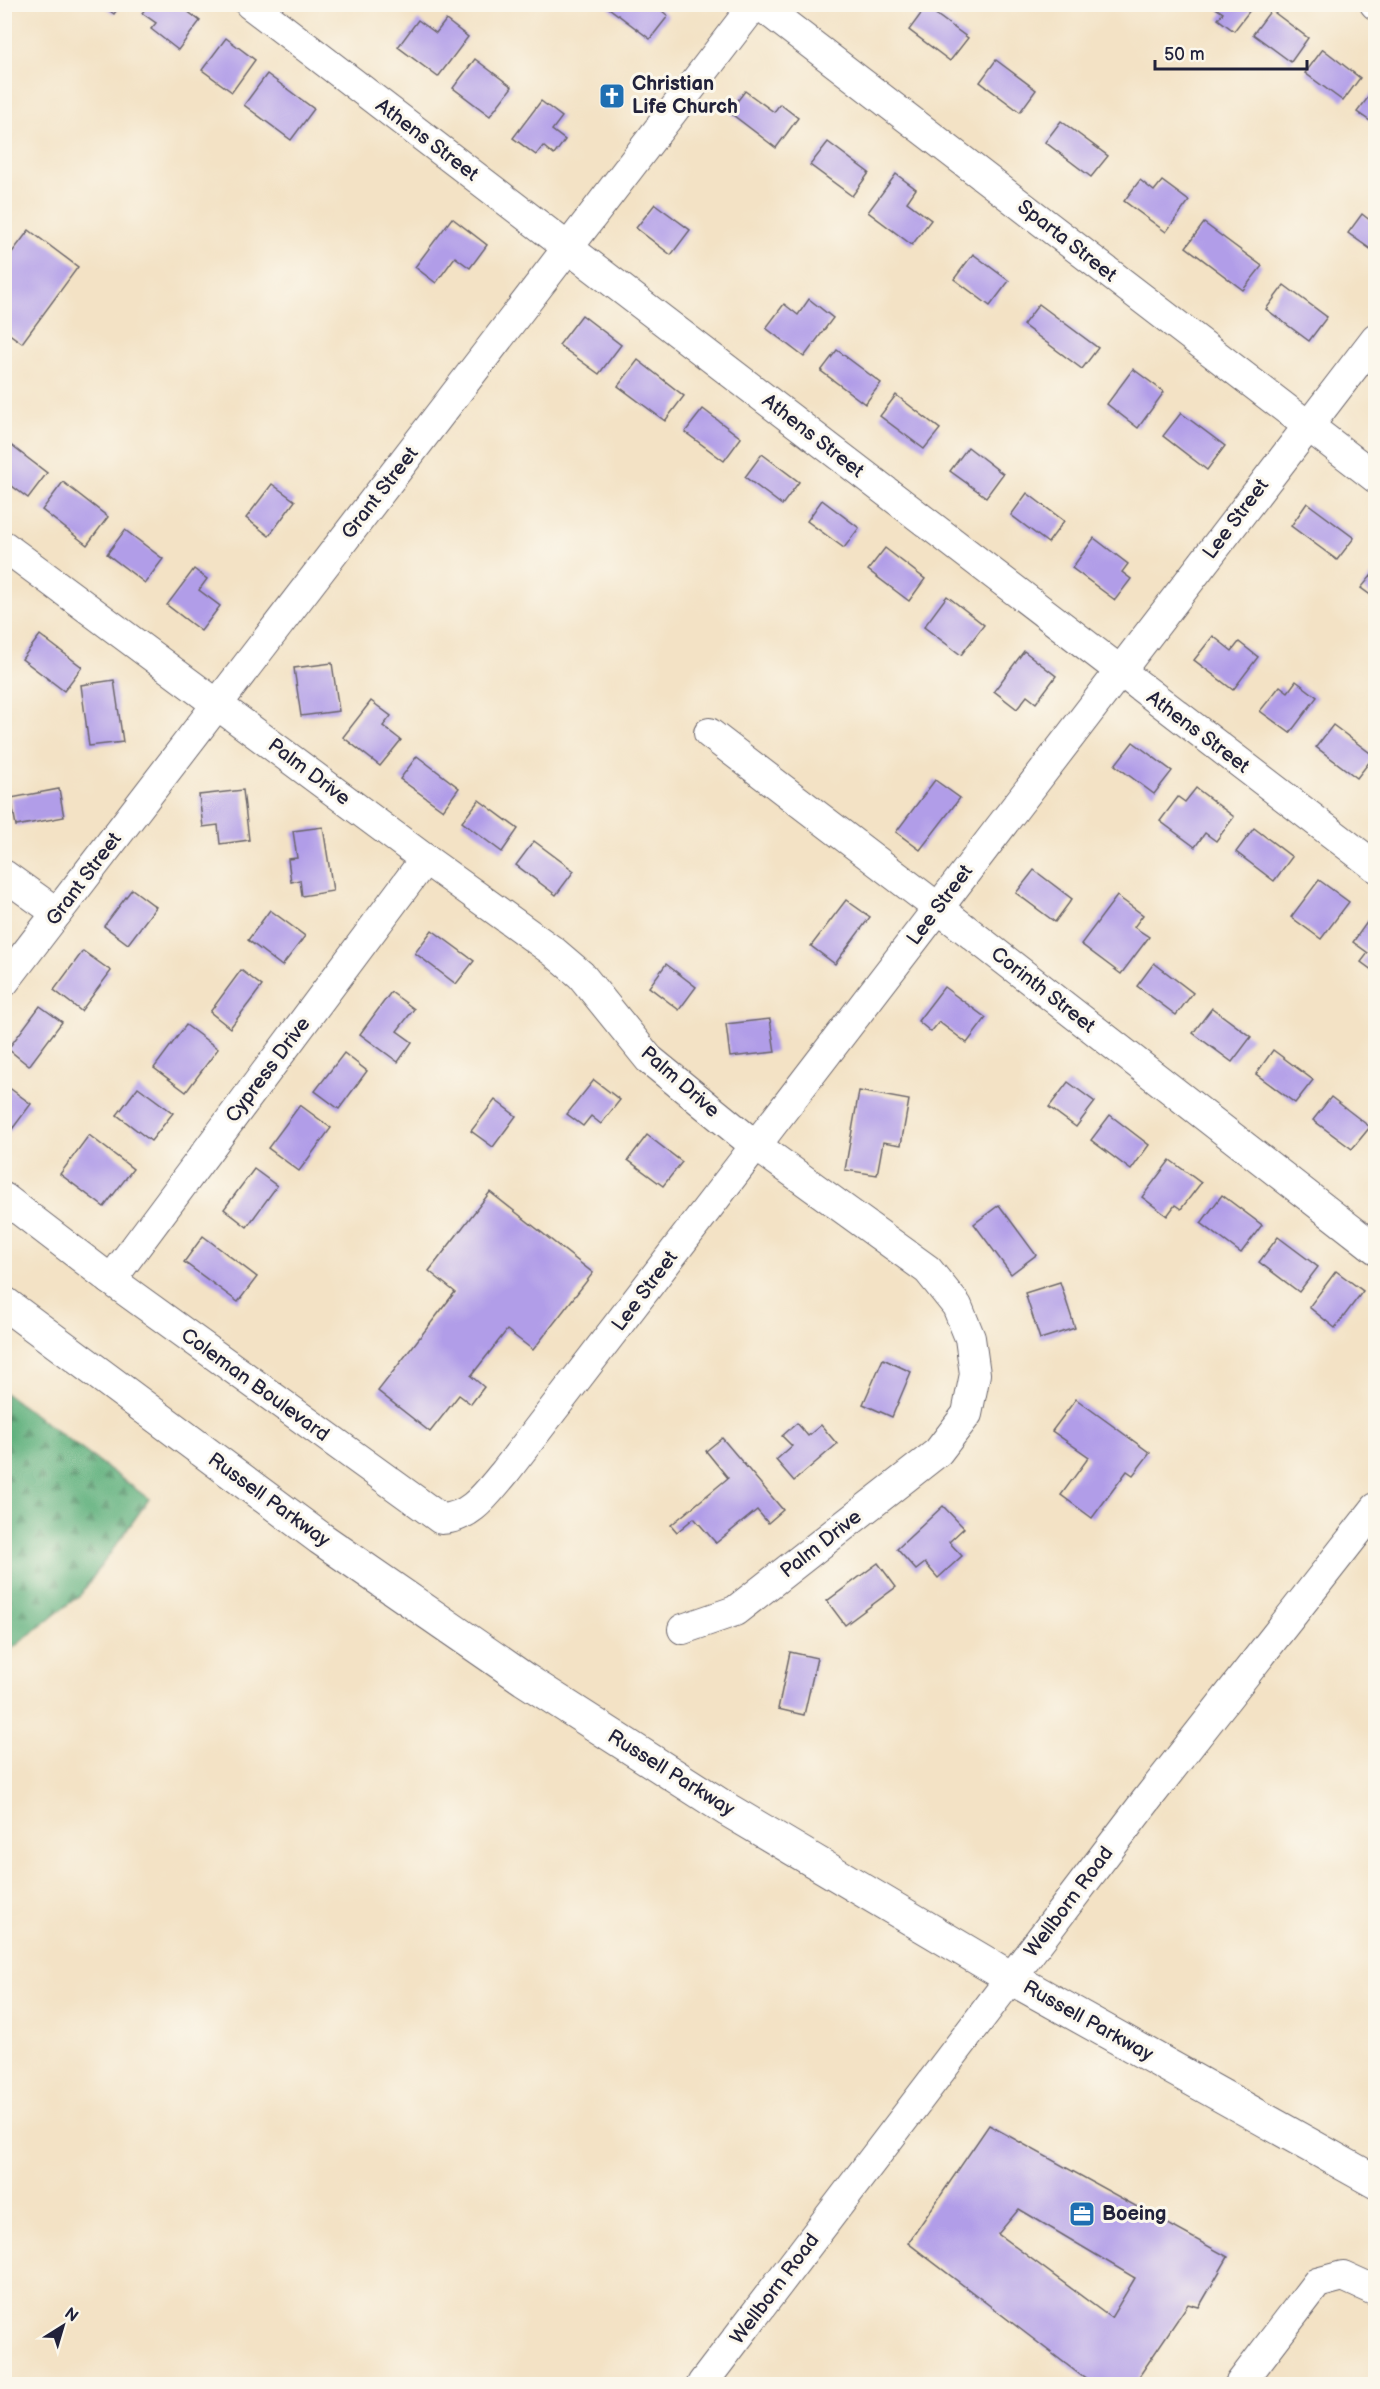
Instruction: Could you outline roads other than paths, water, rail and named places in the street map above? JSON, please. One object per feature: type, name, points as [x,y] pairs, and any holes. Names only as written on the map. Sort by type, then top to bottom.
[{"type":"main road","name":"Russell Parkway","points":[[4,1304],[320,1538],[524,1679],[728,1810],[1011,1978],[1376,2182]]},
{"type":"street","name":"Athens Street","points":[[250,4],[1376,867]]},
{"type":"street","name":"Grant Street","points":[[4,982],[757,4]]},
{"type":"street","name":"Sparta Street","points":[[757,4],[1376,478]]},
{"type":"street","name":"Lee Street","points":[[505,1472],[1376,338]]},
{"type":"street","name":"Palm Drive","points":[[4,546],[554,952],[582,975],[650,1059],[756,1145],[928,1270],[957,1306],[970,1338],[975,1374],[967,1414],[938,1452],[735,1611],[683,1629]]},
{"type":"street","name":"Corinth Street","points":[[709,733],[1376,1249]]},
{"type":"street","name":"Cypress Drive","points":[[111,1280],[425,859]]},
{"type":"street","points":[[4,875],[57,913]]},
{"type":"street","name":"Coleman Boulevard","points":[[4,1198],[111,1280],[441,1519],[454,1519],[471,1510],[505,1472]]},
{"type":"street","name":"Wellborn Road","points":[[702,2385],[1152,1793],[1376,1508]]},
{"type":"street","points":[[1245,2377],[1317,2283],[1343,2276],[1376,2291]]},
{"type":"place","name":"Christian Life Church","points":[[612,96]]},
{"type":"place","name":"Boeing","points":[[1082,2214]]}]
